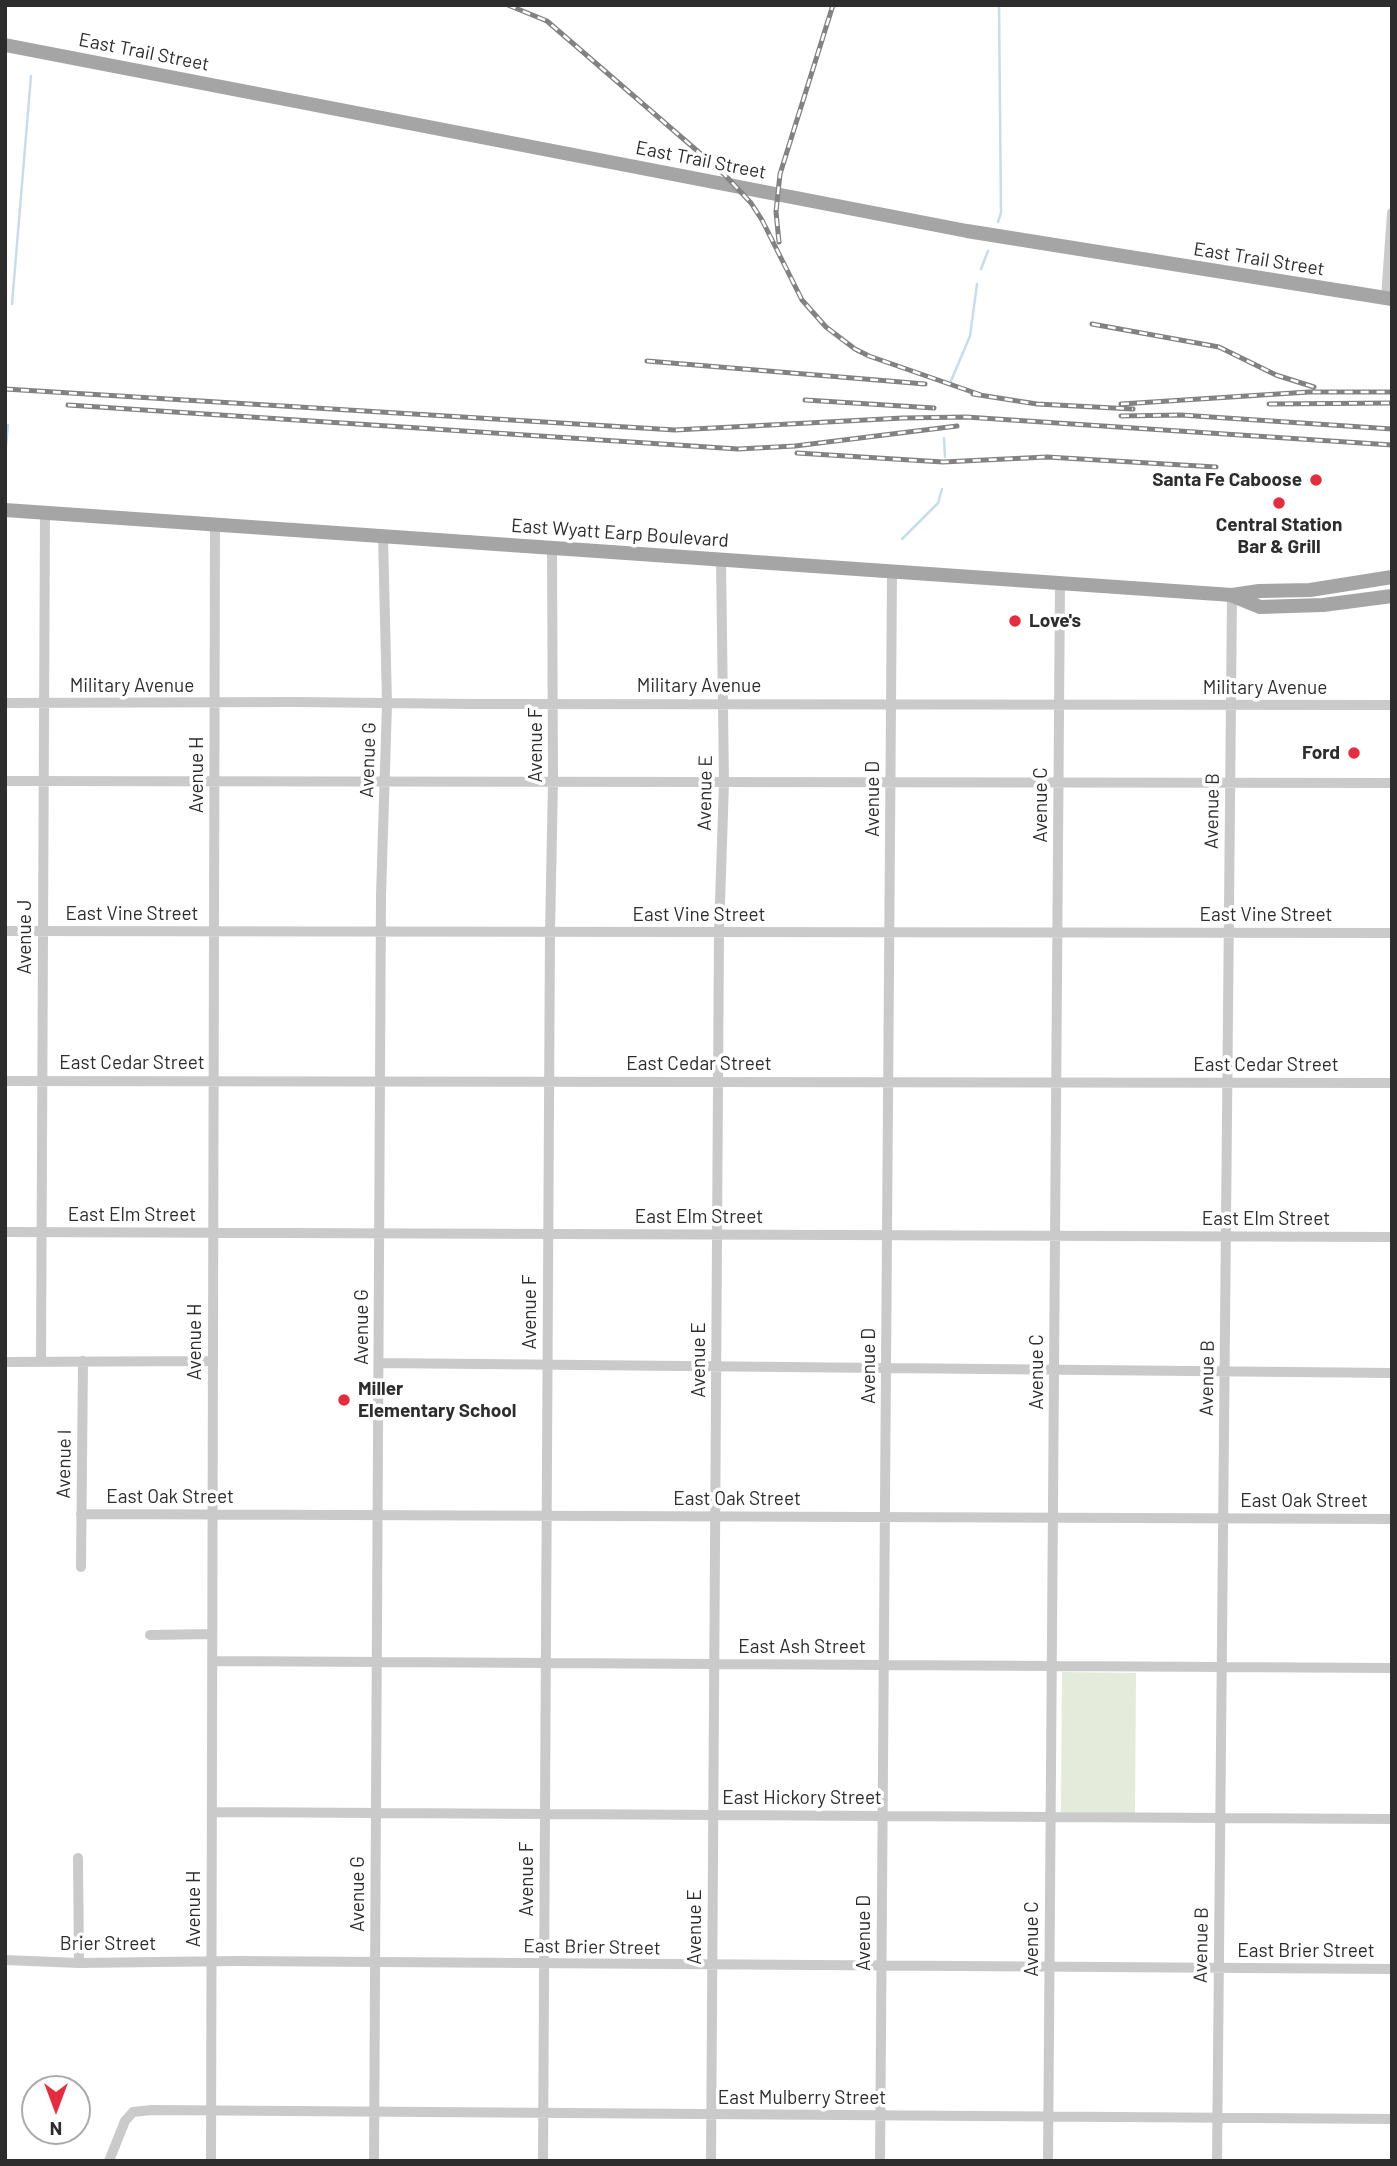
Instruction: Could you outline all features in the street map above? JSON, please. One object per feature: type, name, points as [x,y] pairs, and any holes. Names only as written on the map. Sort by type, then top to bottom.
[{"type":"main road","name":"East Trail Street","points":[[5,45],[967,231],[1389,299]]},
{"type":"main road","name":"East Wyatt Earp Boulevard","points":[[5,510],[1232,595],[1259,591],[1310,590],[1392,577]]},
{"type":"main road","name":"East Wyatt Earp Boulevard","points":[[1232,595],[1260,607],[1323,605],[1392,596]]},
{"type":"street","points":[[1389,299],[1392,213]]},
{"type":"street","name":"Avenue J","points":[[41,1362],[45,512]]},
{"type":"street","name":"Avenue H","points":[[211,2161],[215,524]]},
{"type":"street","name":"Avenue G","points":[[374,2161],[381,932],[387,704],[383,536]]},
{"type":"street","name":"Avenue F","points":[[543,2161],[550,932],[554,781],[552,548]]},
{"type":"street","name":"Avenue E","points":[[711,2161],[719,932],[724,783],[721,560]]},
{"type":"street","name":"Avenue D","points":[[880,2161],[892,572]]},
{"type":"street","name":"Avenue C","points":[[1048,2161],[1060,583]]},
{"type":"street","name":"Avenue B","points":[[1217,2161],[1232,595]]},
{"type":"street","name":"Military Avenue","points":[[5,703],[1392,705]]},
{"type":"street","points":[[5,781],[1392,783]]},
{"type":"street","name":"East Vine Street","points":[[5,931],[1392,933]]},
{"type":"street","name":"East Cedar Street","points":[[5,1080],[1392,1083]]},
{"type":"street","name":"East Elm Street","points":[[5,1233],[1392,1237]]},
{"type":"street","name":"Avenue I","points":[[80,1567],[83,1361]]},
{"type":"street","points":[[5,1362],[213,1361]]},
{"type":"street","points":[[379,1363],[1392,1373]]},
{"type":"street","name":"East Oak Street","points":[[81,1514],[1392,1519]]},
{"type":"street","points":[[150,1635],[212,1634]]},
{"type":"street","name":"East Ash Street","points":[[212,1661],[1392,1668]]},
{"type":"street","name":"East Hickory Street","points":[[212,1812],[1392,1819]]},
{"type":"street","points":[[78,1858],[79,1963]]},
{"type":"street","name":"Brier Street","points":[[5,1960],[79,1963],[211,1962]]},
{"type":"street","name":"East Brier Street","points":[[211,1962],[1392,1969]]},
{"type":"street","name":"East Mulberry Street","points":[[109,2161],[125,2121],[133,2112],[1392,2119]]},
{"type":"green space","points":[[1062,1672],[1136,1673],[1135,1813],[1061,1812]]},
{"type":"waterway","points":[[998,222],[1001,213],[999,5]]},
{"type":"waterway","points":[[12,304],[31,76]]},
{"type":"waterway","points":[[981,269],[988,251]]},
{"type":"waterway","points":[[951,381],[970,336],[977,284]]},
{"type":"waterway","points":[[5,456],[8,425]]},
{"type":"waterway","points":[[944,438],[945,457]]},
{"type":"waterway","points":[[902,539],[938,503],[942,489]]},
{"type":"railway","points":[[508,5],[547,21],[724,174],[751,203],[802,300],[826,327],[869,356],[981,395]]},
{"type":"railway","points":[[779,242],[776,212],[780,174],[833,5]]},
{"type":"railway","points":[[1092,324],[1219,347],[1276,375],[1314,387]]},
{"type":"railway","points":[[647,361],[925,384]]},
{"type":"railway","points":[[5,389],[675,430],[966,417],[1392,445]]},
{"type":"railway","points":[[1121,404],[1309,392],[1392,392]]},
{"type":"railway","points":[[973,394],[1037,404],[1133,409]]},
{"type":"railway","points":[[805,400],[934,408]]},
{"type":"railway","points":[[1269,404],[1392,403]]},
{"type":"railway","points":[[68,405],[738,449],[795,446],[957,426]]},
{"type":"railway","points":[[1121,416],[1181,415],[1392,429]]},
{"type":"railway","points":[[797,453],[943,462],[1047,457],[1216,467]]},
{"type":"place","name":"Santa Fe Caboose","points":[[1316,480]]},
{"type":"place","name":"Central Station Bar & Grill","points":[[1279,503]]},
{"type":"place","name":"Love's","points":[[1015,621]]},
{"type":"place","name":"Ford","points":[[1354,753]]},
{"type":"place","name":"Miller Elementary School","points":[[344,1400]]}]
